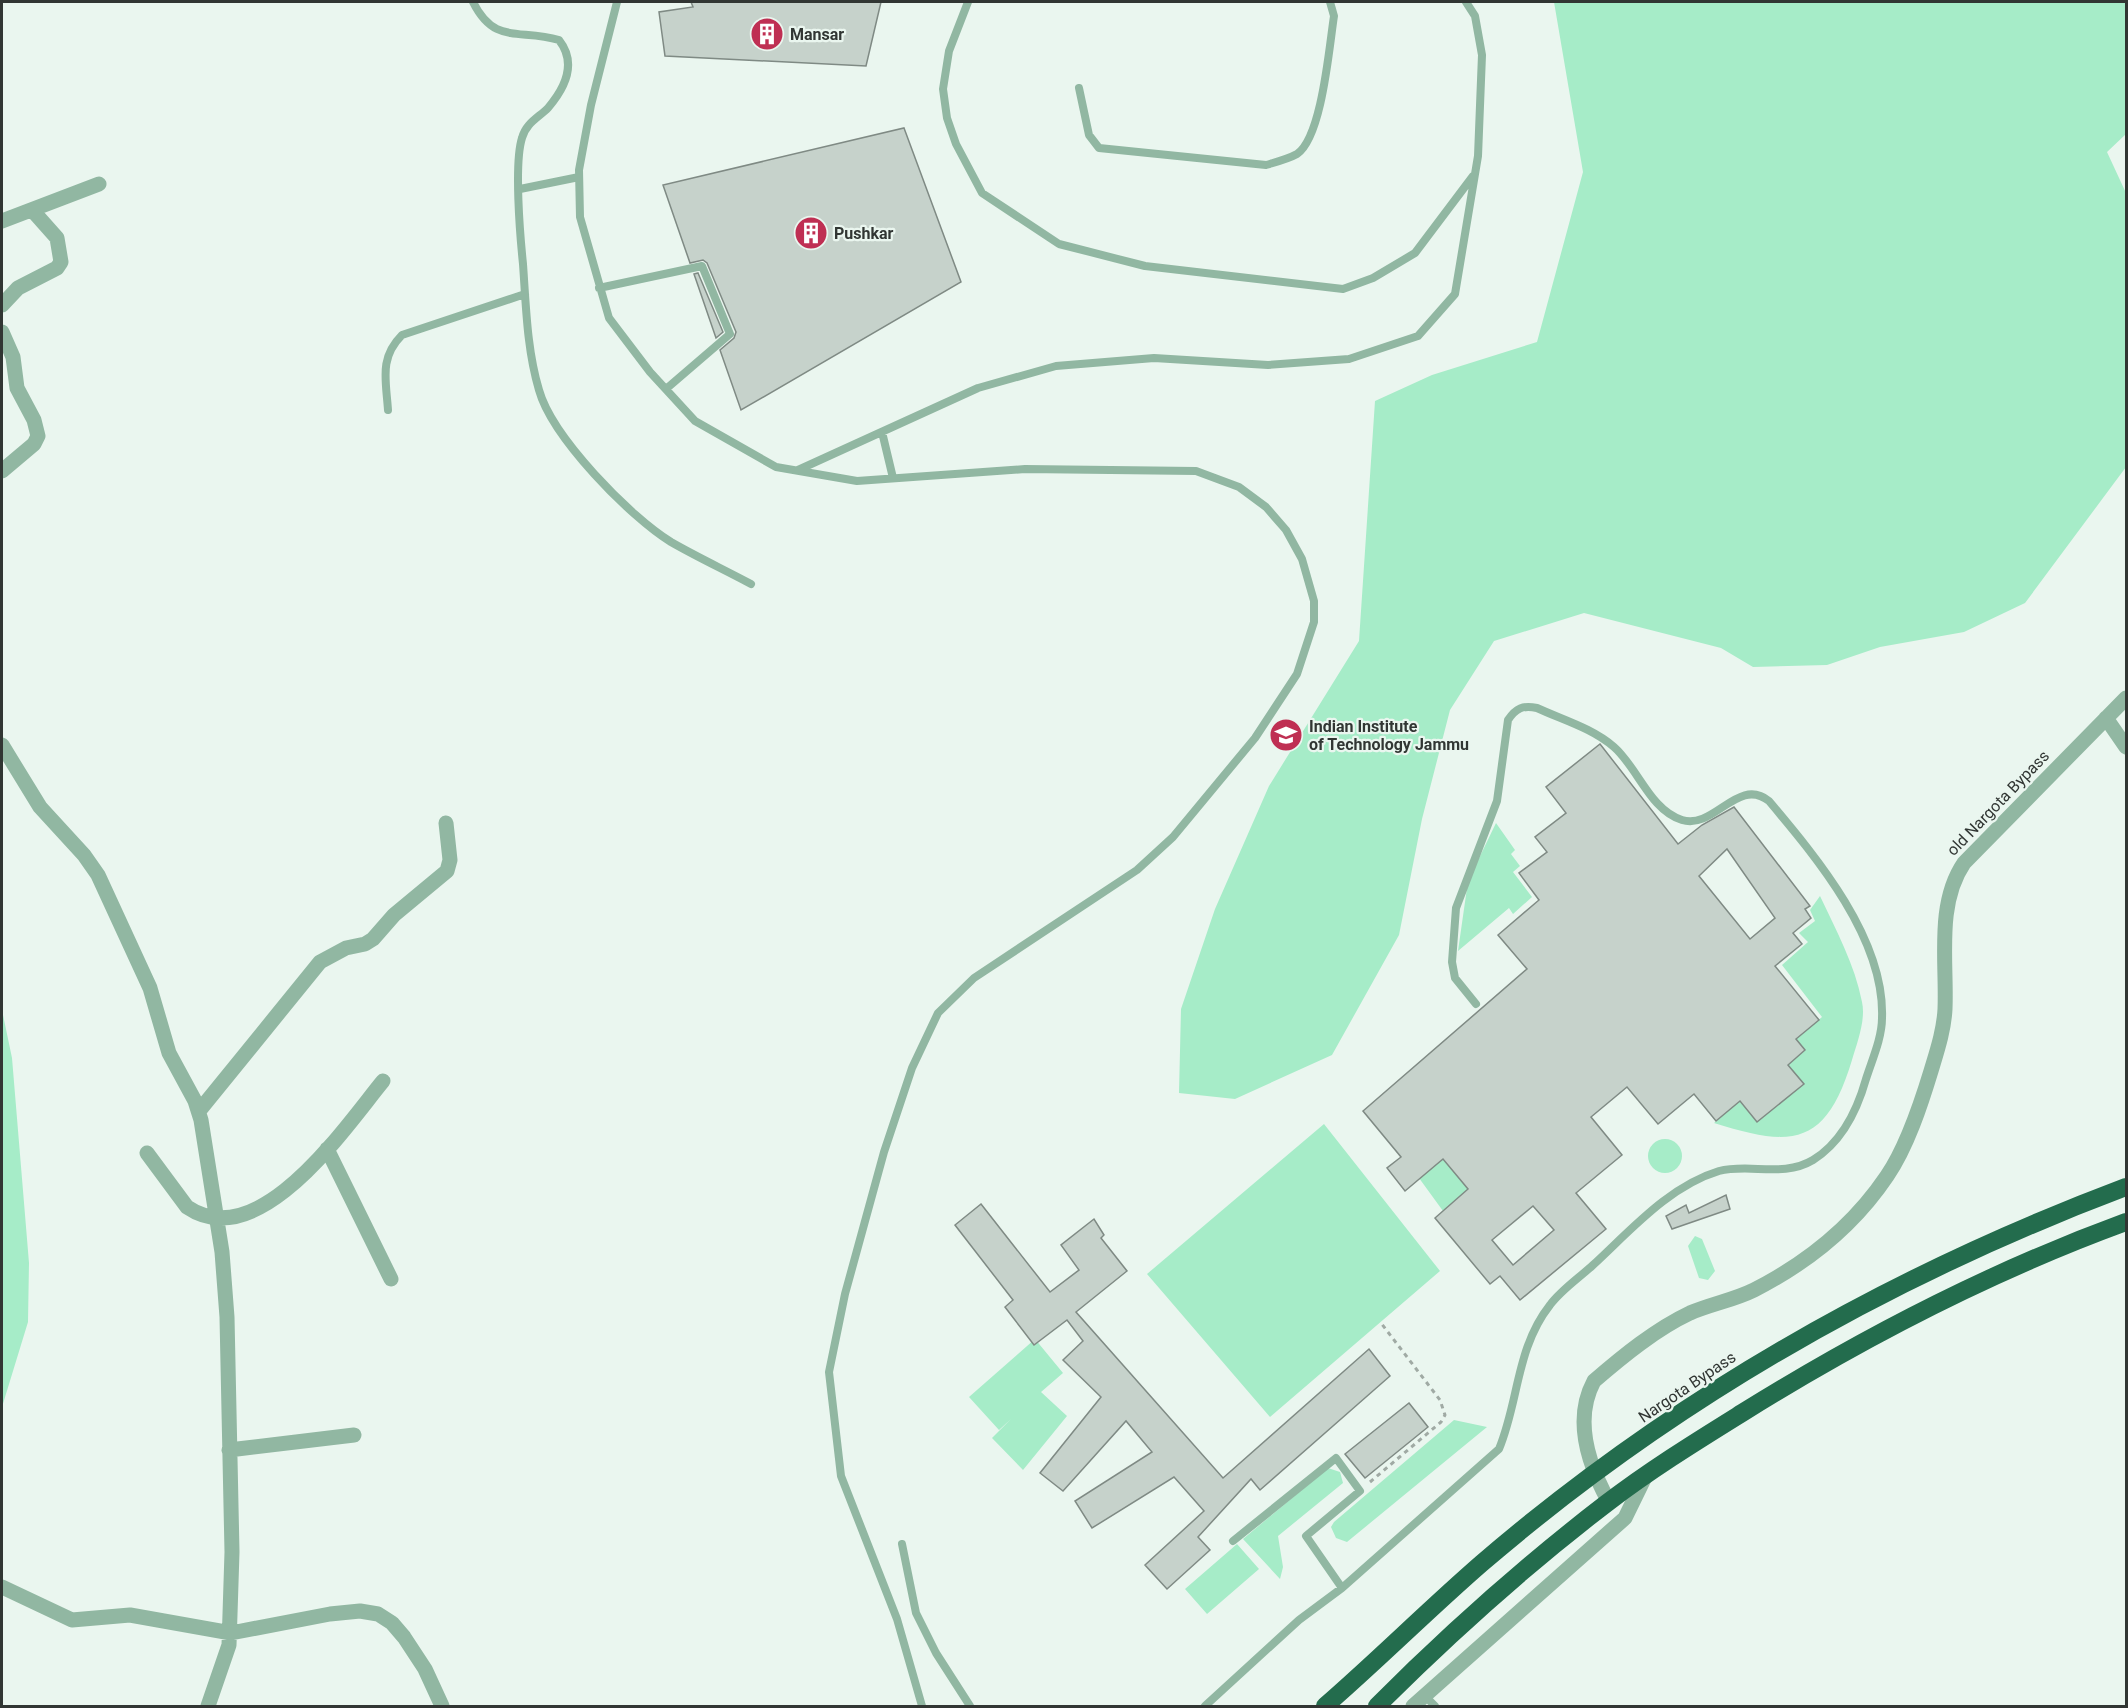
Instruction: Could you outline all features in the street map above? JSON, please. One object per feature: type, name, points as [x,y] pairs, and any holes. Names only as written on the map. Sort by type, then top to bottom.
[{"type":"highway","name":"Nargota Bypass","points":[[1325,1707],[1482,1563],[1642,1439],[1742,1372],[1878,1295],[2030,1226],[2127,1187]]},
{"type":"highway","points":[[1377,1707],[1464,1624],[1609,1502],[1662,1464],[1777,1391],[1891,1327],[1987,1280],[2127,1222]]},
{"type":"street","points":[[2,221],[99,184]]},
{"type":"street","points":[[2,305],[18,288],[57,268],[62,262],[57,238],[33,211]]},
{"type":"street","points":[[2,332],[13,357],[17,388],[34,420],[38,436],[34,444],[2,471]]},
{"type":"street","name":"old Nargota Bypass","points":[[1609,1502],[1594,1475],[1584,1424],[1588,1392],[1594,1381],[1677,1320],[1751,1291],[1784,1274],[1830,1240],[1888,1175],[1921,1105],[1941,1035],[1945,1011],[1946,922],[1951,888],[1957,873],[1964,863],[2127,698]]},
{"type":"street","points":[[2106,718],[2127,747]]},
{"type":"street","points":[[2,745],[40,807],[84,855],[98,875],[150,988],[169,1053],[199,1111],[218,1216],[227,1317],[231,1633],[225,1659],[208,1707]]},
{"type":"street","points":[[199,1111],[320,962],[346,948],[365,944],[373,939],[394,915],[447,871],[450,860],[446,823]]},
{"type":"street","points":[[147,1153],[187,1206],[195,1212],[218,1216],[256,1209],[279,1198],[299,1180],[383,1081]]},
{"type":"street","points":[[327,1149],[392,1279]]},
{"type":"street","points":[[229,1450],[354,1435]]},
{"type":"street","points":[[1413,1707],[1430,1701],[1625,1518],[1646,1475]]},
{"type":"street","points":[[2,1587],[72,1620],[130,1615],[231,1633],[330,1614],[360,1611],[378,1614],[392,1623],[404,1637],[425,1669],[442,1707]]},
{"type":"lane","points":[[473,2],[489,26],[506,33],[559,40],[569,58],[570,71],[565,83],[548,108],[529,123],[518,152],[525,294],[529,339],[539,392],[570,447],[614,495],[669,541],[752,584]]},
{"type":"lane","points":[[617,2],[591,105],[579,177],[580,216],[609,318],[695,421],[776,467],[858,481],[1025,469],[1196,471],[1239,487],[1266,507],[1286,530],[1302,559],[1314,601],[1314,622],[1297,674],[1255,738],[1173,837],[1137,870],[974,978],[938,1014],[912,1068],[884,1152],[845,1294],[829,1372],[841,1476],[897,1619],[922,1707]]},
{"type":"lane","points":[[968,2],[949,51],[943,89],[947,118],[956,144],[982,193],[1059,244],[1145,266],[1343,289],[1373,278],[1415,253],[1474,175]]},
{"type":"lane","points":[[1079,88],[1089,135],[1099,148],[1266,165],[1280,161],[1299,153],[1315,130],[1334,16],[1330,2]]},
{"type":"lane","points":[[797,471],[978,388],[1056,366],[1154,358],[1268,365],[1349,359],[1419,336],[1455,294],[1474,175],[1482,55],[1475,15],[1466,2]]},
{"type":"lane","points":[[520,189],[579,177]]},
{"type":"lane","points":[[599,288],[702,266],[730,334],[666,389]]},
{"type":"lane","points":[[388,410],[385,365],[391,347],[402,335],[525,294]]},
{"type":"lane","points":[[882,432],[893,478]]},
{"type":"lane","points":[[1205,1707],[1299,1620],[1342,1588],[1499,1449],[1509,1424],[1522,1355],[1533,1329],[1551,1303],[1658,1205],[1706,1176],[1722,1170],[1787,1170],[1809,1162],[1825,1152],[1846,1130],[1864,1086],[1882,1019],[1881,990],[1864,937],[1818,859],[1760,793],[1749,793],[1702,818],[1684,821],[1671,815],[1656,801],[1617,750],[1602,738],[1526,705],[1515,710],[1508,720],[1497,801],[1456,908],[1452,962],[1455,978],[1476,1004]]},
{"type":"lane","points":[[1233,1541],[1336,1458],[1360,1491],[1306,1536],[1342,1588]]},
{"type":"lane","points":[[902,1544],[916,1613],[936,1653],[970,1707]]},
{"type":"path","points":[[1369,1483],[1441,1422],[1444,1415],[1440,1400],[1381,1323]]},
{"type":"green space","points":[[1554,2],[2126,2],[2126,134],[2107,152],[2126,193],[2126,467],[2025,603],[1964,632],[1880,647],[1827,665],[1753,667],[1721,648],[1584,613],[1494,641],[1450,710],[1422,819],[1399,935],[1332,1055],[1235,1099],[1179,1093],[1181,1009],[1215,909],[1269,786],[1359,641],[1375,401],[1432,375],[1537,342],[1583,172]]},
{"type":"green space","points":[[1496,823],[1515,850],[1511,854],[1520,866],[1513,872],[1532,897],[1513,914],[1509,908],[1458,951],[1468,881]]},
{"type":"green space","points":[[1820,896],[1850,961],[1863,1009],[1862,1024],[1842,1088],[1831,1110],[1818,1124],[1803,1133],[1786,1137],[1765,1136],[1714,1123],[1740,1101],[1757,1122],[1804,1084],[1788,1065],[1805,1050],[1796,1039],[1822,1017],[1782,965],[1808,942],[1799,933],[1815,921],[1810,910]]},
{"type":"green space","points":[[2,1010],[12,1058],[29,1263],[28,1322],[2,1407]]},
{"type":"green space","points":[[1324,1124],[1440,1271],[1270,1417],[1147,1274]]},
{"type":"green space","points":[[1665,1139],[1677,1144],[1682,1156],[1677,1168],[1665,1173],[1653,1168],[1648,1156],[1653,1144]]},
{"type":"green space","points":[[1443,1159],[1468,1189],[1443,1211],[1419,1178]]},
{"type":"green space","points":[[1695,1236],[1702,1239],[1715,1271],[1708,1280],[1699,1278],[1688,1246]]},
{"type":"green space","points":[[1035,1339],[1063,1373],[1041,1392],[1067,1416],[1023,1470],[992,1438],[1011,1419],[999,1430],[969,1397]]},
{"type":"green space","points":[[1454,1420],[1487,1427],[1347,1542],[1336,1538],[1331,1527],[1334,1522]]},
{"type":"green space","points":[[1328,1468],[1340,1472],[1343,1483],[1278,1536],[1283,1567],[1280,1579],[1243,1539]]},
{"type":"green space","points":[[1237,1544],[1259,1569],[1207,1614],[1185,1589]]},
{"type":"building","name":"Mansar","points":[[691,2],[881,2],[866,66],[665,56],[659,12],[693,7]]},
{"type":"building","name":"Pushkar","points":[[904,128],[961,282],[741,410],[720,350],[734,338],[736,332],[707,263],[703,260],[690,263],[663,185]]},
{"type":"building","points":[[698,273],[723,332],[716,338],[694,274]]},
{"type":"building","points":[[1600,744],[1678,844],[1702,825],[1734,807],[1810,906],[1805,909],[1811,918],[1793,933],[1802,944],[1775,966],[1819,1020],[1796,1039],[1805,1050],[1788,1065],[1804,1084],[1757,1122],[1740,1101],[1716,1121],[1694,1094],[1658,1124],[1627,1087],[1591,1117],[1622,1155],[1576,1193],[1606,1229],[1520,1300],[1500,1276],[1490,1284],[1435,1218],[1468,1189],[1443,1159],[1405,1191],[1387,1168],[1401,1157],[1363,1111],[1527,969],[1498,935],[1539,900],[1519,873],[1547,852],[1535,837],[1566,813],[1546,787]],"holes":[[[1727,849],[1775,918],[1750,939],[1699,876]],[[1533,1206],[1554,1230],[1513,1265],[1492,1240]]]},
{"type":"building","points":[[1726,1195],[1730,1209],[1672,1229],[1666,1216],[1686,1205],[1689,1213]]},
{"type":"building","points":[[981,1204],[1050,1292],[1079,1270],[1061,1245],[1094,1219],[1104,1235],[1101,1238],[1127,1271],[1076,1312],[1223,1478],[1369,1349],[1390,1376],[1260,1490],[1251,1479],[1198,1537],[1210,1550],[1167,1589],[1145,1565],[1204,1511],[1174,1477],[1092,1528],[1075,1501],[1152,1452],[1126,1421],[1063,1491],[1040,1473],[1101,1397],[1063,1360],[1083,1341],[1067,1320],[1034,1345],[1005,1307],[1013,1300],[955,1225]]},
{"type":"building","points":[[1409,1403],[1428,1427],[1365,1478],[1345,1454]]},
{"type":"place","name":"Mansar","points":[[767,34]]},
{"type":"place","name":"Pushkar","points":[[811,233]]},
{"type":"place","name":"Indian Institute of Technology Jammu","points":[[1286,735]]}]
